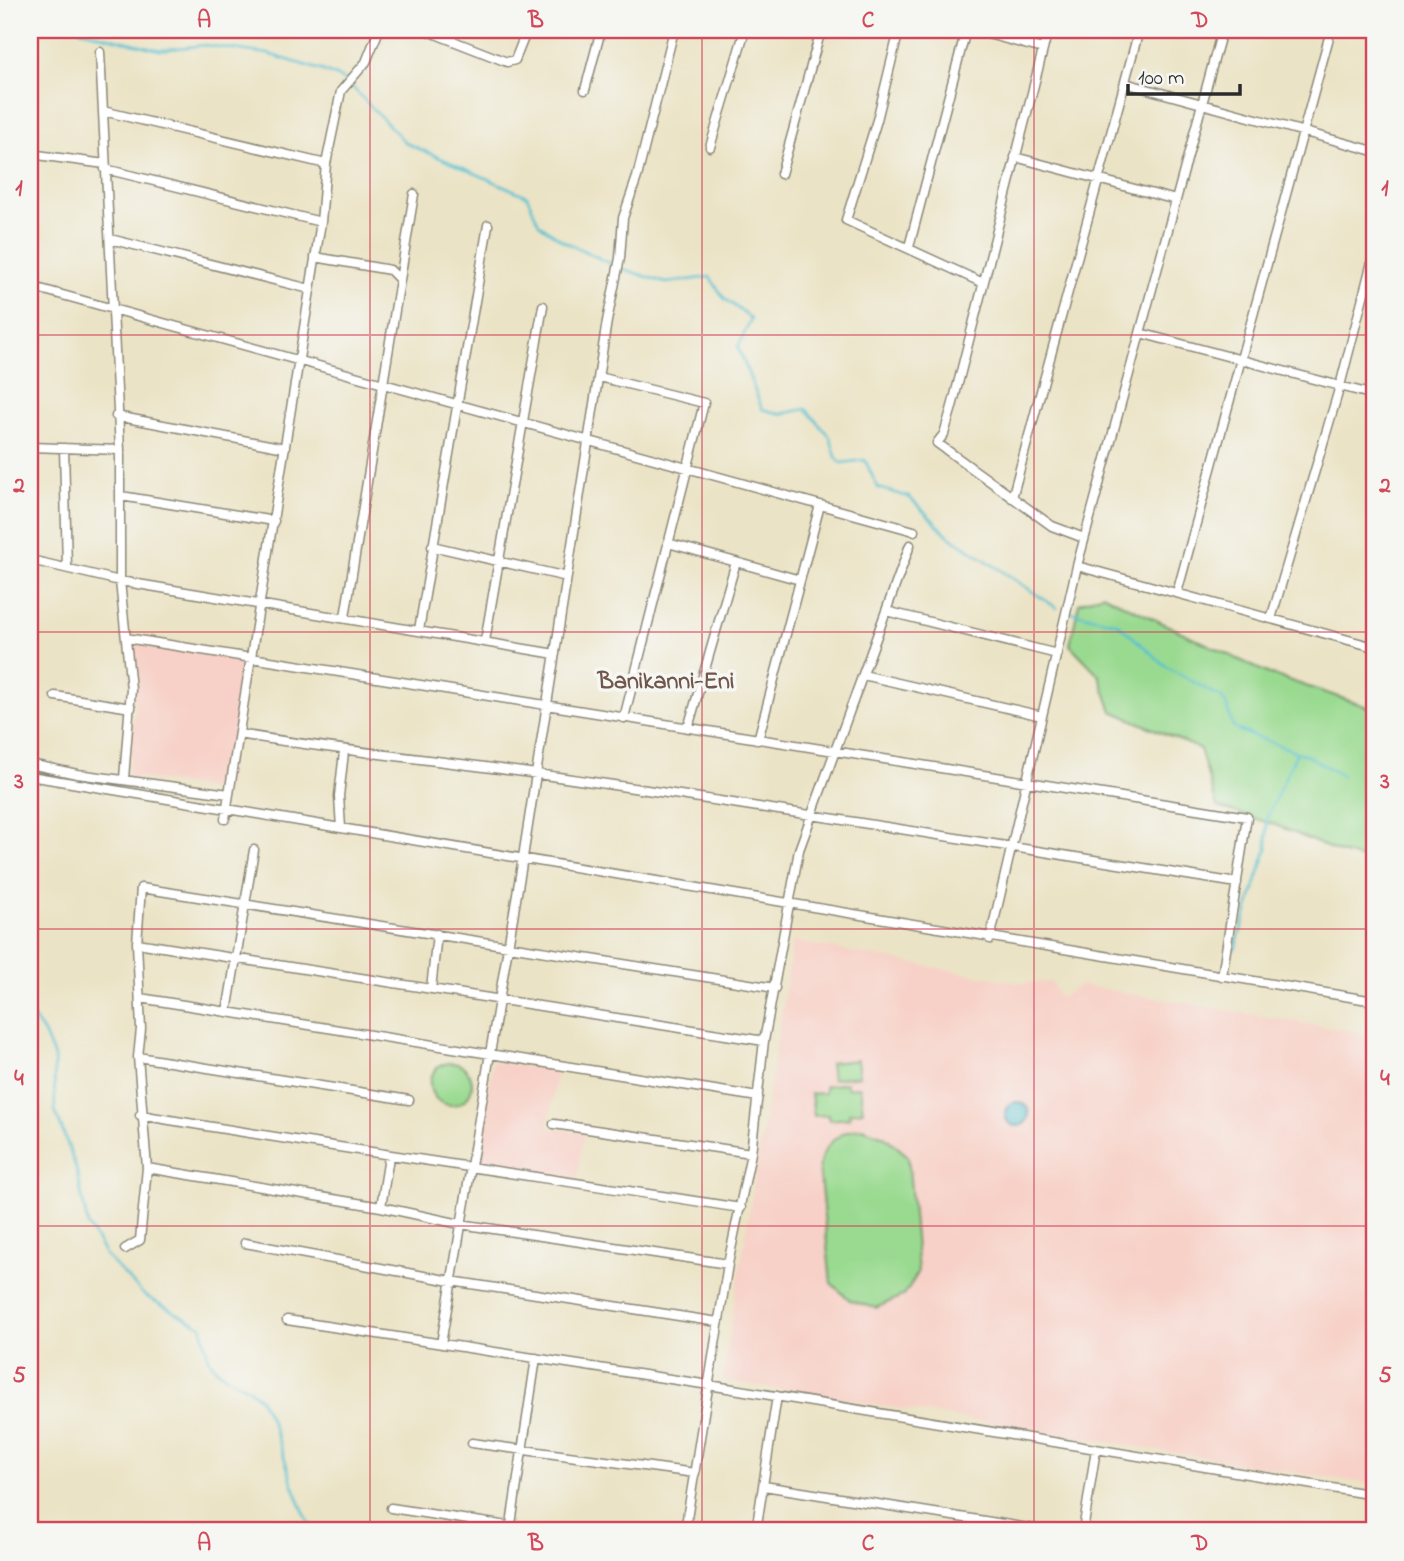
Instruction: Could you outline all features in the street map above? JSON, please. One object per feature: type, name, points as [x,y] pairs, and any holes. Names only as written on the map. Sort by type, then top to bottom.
[{"type":"street","points":[[225,820],[321,222],[326,164],[341,91],[366,62],[379,30]]},
{"type":"street","points":[[425,30],[507,62],[515,60],[519,54],[527,30]]},
{"type":"street","points":[[448,40],[450,30]]},
{"type":"street","points":[[585,90],[601,30]]},
{"type":"street","points":[[441,1344],[620,258],[623,218],[637,177],[674,30]]},
{"type":"street","points":[[710,147],[745,30]]},
{"type":"street","points":[[781,174],[821,30]]},
{"type":"street","points":[[899,30],[877,120],[846,220],[983,283]]},
{"type":"street","points":[[909,247],[966,30]]},
{"type":"street","points":[[973,30],[1043,50]]},
{"type":"street","points":[[1048,30],[944,434],[937,443],[1052,526],[1084,538]]},
{"type":"street","points":[[1012,498],[1139,30]]},
{"type":"street","points":[[990,939],[1084,538],[1222,30]]},
{"type":"street","points":[[1177,593],[1331,30]]},
{"type":"street","points":[[100,52],[116,416],[120,450],[120,581],[131,708],[124,779]]},
{"type":"street","points":[[1125,83],[1374,150]]},
{"type":"street","points":[[103,111],[326,164]]},
{"type":"street","points":[[30,154],[105,167],[321,222]]},
{"type":"street","points":[[1015,157],[1176,200]]},
{"type":"street","points":[[345,617],[414,194]]},
{"type":"street","points":[[419,630],[488,225]]},
{"type":"street","points":[[110,239],[310,289]]},
{"type":"street","points":[[1272,619],[1340,386],[1374,254]]},
{"type":"street","points":[[315,257],[390,270],[400,280]]},
{"type":"street","points":[[30,286],[914,531]]},
{"type":"street","points":[[485,641],[543,306]]},
{"type":"street","points":[[1140,333],[1374,396]]},
{"type":"street","points":[[599,377],[704,403],[624,718]]},
{"type":"street","points":[[116,416],[285,448]]},
{"type":"street","points":[[30,447],[120,450]]},
{"type":"street","points":[[64,448],[67,567]]},
{"type":"street","points":[[121,496],[274,521]]},
{"type":"street","points":[[758,740],[820,505]]},
{"type":"street","points":[[668,543],[800,580]]},
{"type":"street","points":[[685,1531],[728,1264],[751,1153],[764,1041],[799,850],[910,545]]},
{"type":"street","points":[[432,546],[567,576]]},
{"type":"street","points":[[35,561],[120,581],[555,654]]},
{"type":"street","points":[[688,729],[736,562]]},
{"type":"street","points":[[1077,566],[1373,647],[1374,635]]},
{"type":"street","points":[[886,611],[1057,654]]},
{"type":"street","points":[[126,638],[1247,817],[1222,976]]},
{"type":"street","points":[[863,675],[1042,716]]},
{"type":"street","points":[[55,696],[131,708]]},
{"type":"street","points":[[239,734],[344,752],[534,774],[812,815],[1237,883]]},
{"type":"street","points":[[341,828],[339,796],[344,752]]},
{"type":"street","points":[[30,764],[229,794]]},
{"type":"street","points":[[30,776],[990,939],[1374,1001]]},
{"type":"street","points":[[227,1012],[254,850]]},
{"type":"street","points":[[125,1249],[140,1240],[147,1168],[140,1115],[138,1057],[140,998],[137,943],[141,888],[775,988]]},
{"type":"street","points":[[431,989],[437,934]]},
{"type":"street","points":[[137,943],[764,1041]]},
{"type":"street","points":[[140,998],[758,1097]]},
{"type":"street","points":[[138,1057],[409,1100]]},
{"type":"street","points":[[140,1115],[389,1157],[471,1166],[741,1208]]},
{"type":"street","points":[[554,1124],[751,1153]]},
{"type":"street","points":[[381,1207],[389,1157]]},
{"type":"street","points":[[147,1168],[381,1207],[460,1224],[728,1264]]},
{"type":"street","points":[[245,1243],[451,1281],[718,1322]]},
{"type":"street","points":[[287,1320],[777,1396],[1374,1496]]},
{"type":"street","points":[[510,1529],[536,1358]]},
{"type":"street","points":[[756,1531],[777,1396]]},
{"type":"street","points":[[472,1443],[695,1473]]},
{"type":"street","points":[[1083,1531],[1097,1449]]},
{"type":"street","points":[[30,1503],[33,1482]]},
{"type":"street","points":[[764,1486],[1047,1531]]},
{"type":"street","points":[[391,1508],[510,1529],[540,1531]]},
{"type":"shaded area","points":[[128,641],[246,660],[226,791],[128,776],[135,710]]},
{"type":"shaded area","points":[[793,941],[1019,983],[1051,982],[1060,998],[1080,985],[1374,1035],[1374,1485],[722,1380]]},
{"type":"shaded area","points":[[493,1061],[557,1071],[548,1127],[584,1133],[577,1178],[477,1163]]},
{"type":"green space","points":[[1102,594],[1267,673],[1374,709],[1374,862],[1340,853],[1276,825],[1217,807],[1200,749],[1112,711],[1099,675],[1070,645],[1079,603]]},
{"type":"green space","points":[[857,1060],[859,1076],[832,1079],[830,1063]]},
{"type":"green space","points":[[451,1063],[466,1069],[472,1084],[466,1099],[451,1105],[436,1099],[430,1084],[436,1069]]},
{"type":"green space","points":[[846,1083],[847,1088],[860,1087],[863,1111],[849,1113],[850,1118],[829,1120],[828,1115],[814,1116],[811,1094],[825,1093],[825,1086]]},
{"type":"green space","points":[[862,1128],[884,1136],[908,1156],[918,1273],[904,1295],[876,1308],[851,1301],[831,1283],[819,1168],[824,1152],[833,1140],[846,1132]]},
{"type":"water","points":[[1017,1102],[1026,1105],[1029,1114],[1026,1123],[1017,1126],[1008,1123],[1005,1114],[1008,1105]]},
{"type":"waterway","points":[[80,30],[160,50],[205,45],[268,54],[321,70],[341,78],[352,87],[406,143],[527,196],[539,224],[563,241],[620,268],[666,283],[710,277],[724,298],[751,319],[738,347],[762,409],[781,414],[806,409],[830,437],[836,457],[841,463],[865,460],[878,488],[909,497],[948,535],[1057,608]]},
{"type":"waterway","points":[[1071,612],[1117,623],[1167,667],[1222,698],[1233,727],[1310,757],[1342,776]]},
{"type":"waterway","points":[[1235,949],[1267,848],[1267,817],[1296,754]]},
{"type":"waterway","points":[[30,1013],[44,1033],[54,1057],[55,1110],[76,1168],[88,1226],[106,1256],[145,1296],[201,1326],[209,1358],[216,1369],[259,1398],[271,1421],[299,1501],[314,1531]]},
{"type":"district","name":"Banikanni-Eni","points":[[666,680]]}]
